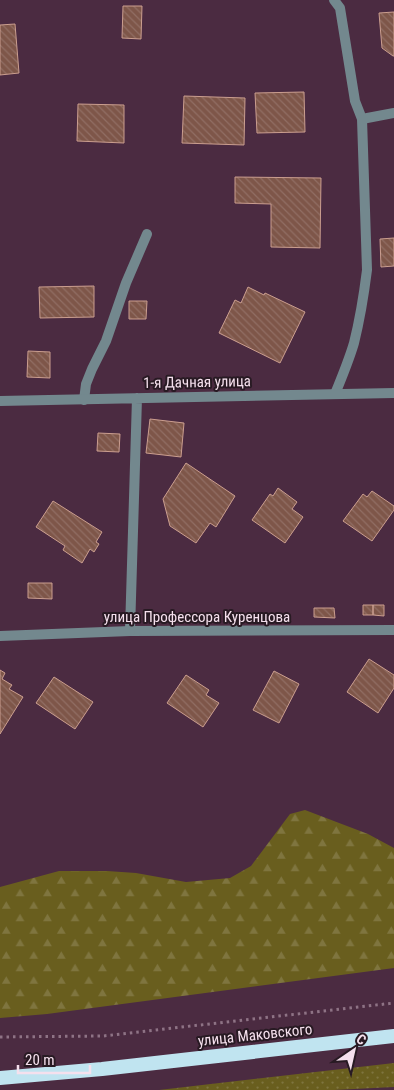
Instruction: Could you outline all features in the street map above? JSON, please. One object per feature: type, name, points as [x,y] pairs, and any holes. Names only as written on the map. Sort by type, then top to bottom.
[{"type":"highway","name":"улица Маковского","points":[[0,1078],[112,1068],[394,1036]]},
{"type":"street","points":[[334,0],[340,8],[355,101],[362,119],[368,270],[354,343],[335,394]]},
{"type":"street","points":[[362,119],[394,113]]},
{"type":"street","points":[[84,400],[86,384],[106,341],[123,290],[147,234]]},
{"type":"street","name":"1-я Дачная улица","points":[[0,402],[394,392]]},
{"type":"street","points":[[130,631],[137,398]]},
{"type":"street","name":"улица Профессора Куренцова","points":[[0,636],[130,631],[394,630]]},
{"type":"path","points":[[0,1037],[103,1036],[394,1002]]},
{"type":"green space","points":[[305,810],[368,834],[394,848],[394,968],[47,1014],[0,1018],[0,887],[59,871],[136,873],[186,882],[230,878],[251,866],[290,814]]},
{"type":"green space","points":[[394,1063],[394,1087],[334,1090],[159,1090]]},
{"type":"building","points":[[123,6],[142,6],[141,39],[122,38]]},
{"type":"building","points":[[394,12],[393,56],[382,48],[379,13]]},
{"type":"building","points":[[15,24],[19,73],[0,75],[0,25]]},
{"type":"building","points":[[304,92],[305,132],[257,133],[255,93]]},
{"type":"building","points":[[184,96],[245,98],[244,145],[182,143]]},
{"type":"building","points":[[78,104],[124,105],[124,143],[77,141]]},
{"type":"building","points":[[235,177],[321,178],[320,248],[271,247],[271,204],[235,203]]},
{"type":"building","points":[[394,238],[394,266],[381,267],[380,239]]},
{"type":"building","points":[[94,286],[94,317],[40,318],[39,287]]},
{"type":"building","points":[[248,287],[305,312],[280,363],[219,333],[235,300],[241,303]]},
{"type":"building","points":[[129,301],[147,301],[146,319],[129,319]]},
{"type":"building","points":[[28,351],[50,352],[50,378],[27,377]]},
{"type":"building","points":[[150,419],[184,423],[181,457],[146,453]]},
{"type":"building","points":[[98,433],[120,434],[119,452],[97,451]]},
{"type":"building","points":[[186,463],[235,496],[216,527],[210,523],[196,543],[170,526],[163,499]]},
{"type":"building","points":[[278,488],[297,502],[292,509],[303,517],[285,543],[252,520],[270,494],[273,496]]},
{"type":"building","points":[[372,491],[394,506],[394,510],[372,541],[343,521],[363,494],[367,497]]},
{"type":"building","points":[[53,501],[102,532],[96,542],[99,544],[94,552],[90,549],[82,563],[63,550],[65,546],[36,527]]},
{"type":"building","points":[[28,583],[52,583],[52,599],[28,598]]},
{"type":"building","points":[[363,605],[373,605],[373,615],[363,615]]},
{"type":"building","points":[[373,605],[384,605],[384,616],[373,615]]},
{"type":"building","points":[[314,608],[334,608],[335,618],[314,617]]},
{"type":"building","points":[[369,659],[394,675],[394,688],[378,713],[347,692]]},
{"type":"building","points":[[0,670],[5,673],[2,679],[12,685],[9,689],[23,697],[0,734]]},
{"type":"building","points":[[274,671],[299,684],[279,723],[253,710]]},
{"type":"building","points":[[186,675],[209,690],[206,695],[219,703],[203,727],[167,703]]},
{"type":"building","points":[[54,677],[93,702],[75,729],[36,703]]}]
